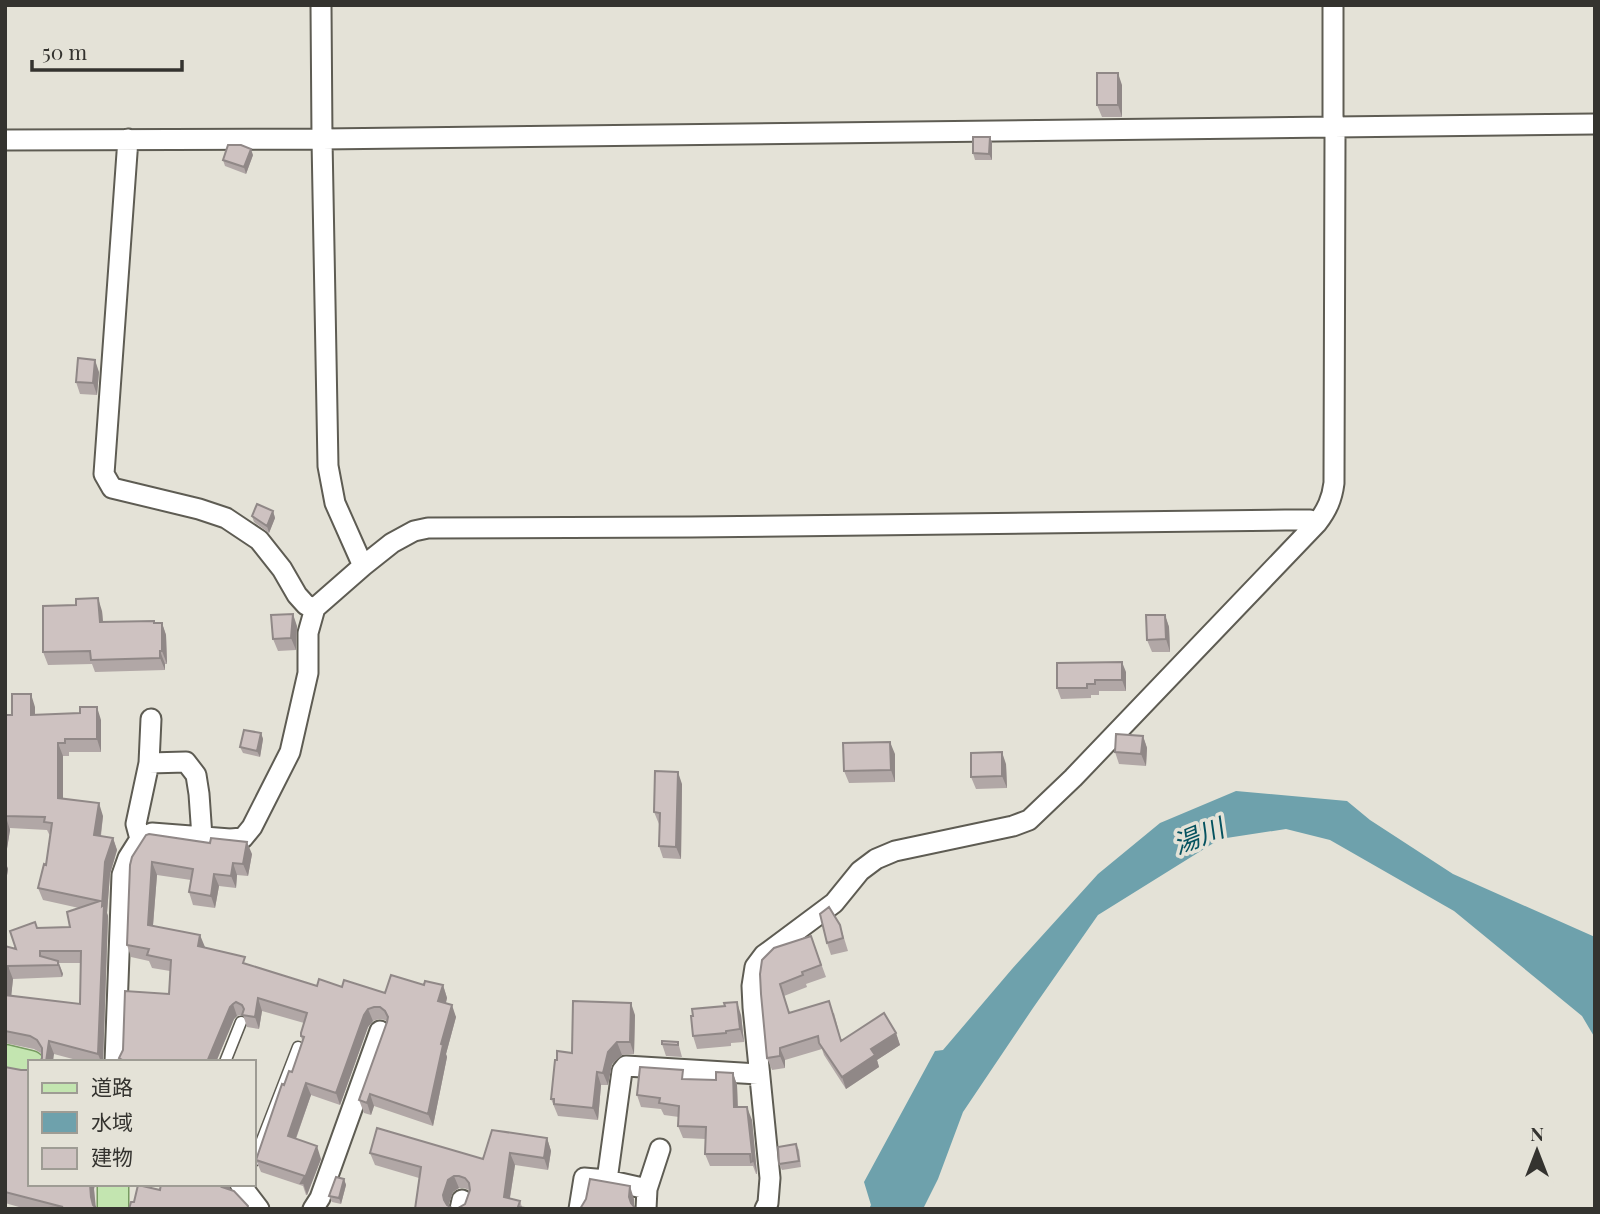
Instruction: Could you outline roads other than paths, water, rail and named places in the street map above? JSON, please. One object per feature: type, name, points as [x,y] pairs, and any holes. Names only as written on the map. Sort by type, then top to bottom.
[{"type":"main road","points":[[5,1060],[28,1066]]},
{"type":"main road","points":[[113,1186],[113,1209]]},
{"type":"street","points":[[321,5],[328,466],[335,502],[363,566]]},
{"type":"street","points":[[765,1209],[770,1178],[758,1074],[752,986],[755,967],[764,955],[834,903],[859,871],[876,859],[1029,820],[1092,759],[1326,512],[1333,496],[1334,483],[1333,5]]},
{"type":"street","points":[[5,140],[322,139],[1595,124]]},
{"type":"street","points":[[128,139],[104,474],[112,488],[226,518],[259,540],[282,569],[297,595],[306,605],[315,608]]},
{"type":"street","points":[[115,1060],[122,876],[128,858],[140,839],[152,833],[243,838],[252,827],[290,752],[307,673],[308,633],[315,608],[363,566],[403,536],[428,528],[1285,520],[1310,520],[1317,523]]},
{"type":"street","points":[[140,839],[136,824],[149,763],[150,719]]},
{"type":"street","points":[[149,763],[186,762],[196,775],[200,794],[202,837]]},
{"type":"street","points":[[313,1209],[320,1198],[380,1031]]},
{"type":"street","points":[[607,1180],[622,1071],[625,1066],[758,1074]]},
{"type":"street","points":[[646,1209],[647,1189],[660,1149]]},
{"type":"street","points":[[579,1209],[584,1178],[647,1189]]},
{"type":"street","points":[[244,1186],[259,1209]]},
{"type":"lane","points":[[226,1060],[241,1022]]},
{"type":"lane","points":[[256,1156],[298,1047]]},
{"type":"water","name":"湯川","points":[[1236,791],[1347,801],[1370,820],[1453,874],[1595,937],[1595,1038],[1582,1016],[1454,911],[1330,840],[1286,829],[1220,839],[1098,915],[963,1112],[938,1179],[923,1209],[869,1209],[871,1205],[864,1182],[935,1051],[943,1050],[1098,874],[1160,823]]}]
